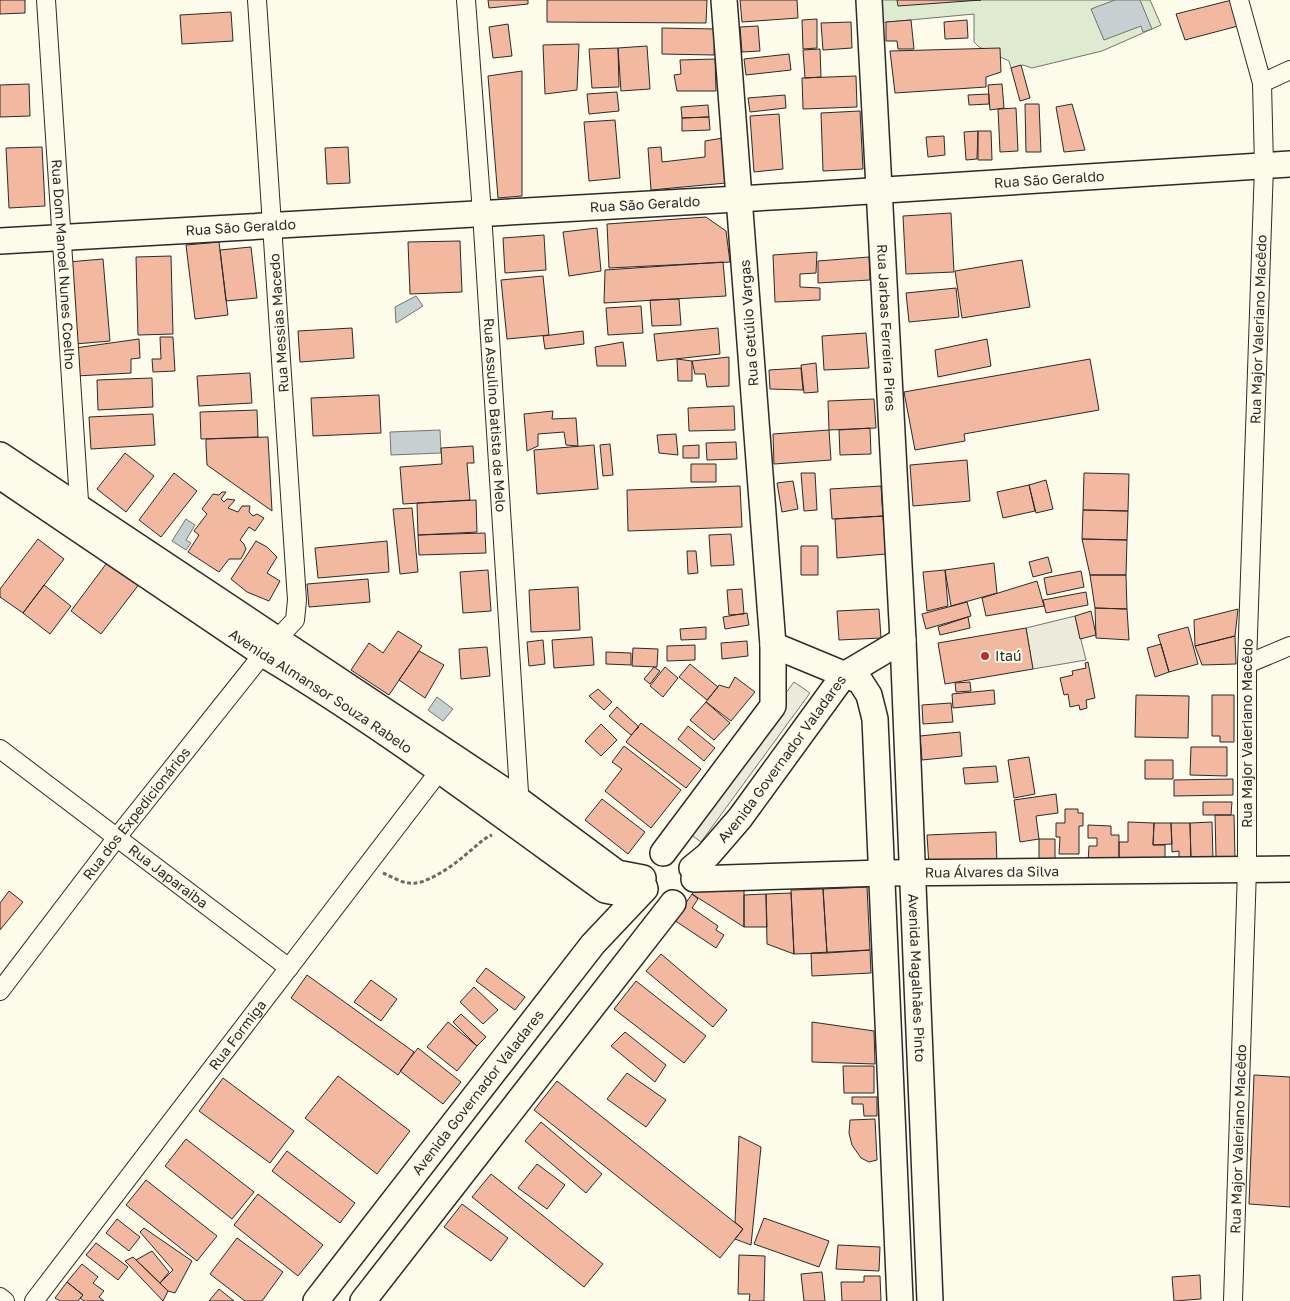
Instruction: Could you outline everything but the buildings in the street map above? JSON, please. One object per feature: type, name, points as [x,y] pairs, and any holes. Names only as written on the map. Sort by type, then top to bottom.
[{"type":"street","name":"Rua Dom Manoel Nunes Coelho","points":[[46,0],[80,519]]},
{"type":"street","name":"Rua Messias Macedo","points":[[257,0],[297,600],[295,620],[270,647]]},
{"type":"street","name":"Rua Assulino Batista de Melo","points":[[466,0],[482,213],[522,830]]},
{"type":"street","name":"Rua Getúlio Vargas","points":[[663,853],[773,706],[773,645],[724,0]]},
{"type":"street","name":"Rua Jarbas Ferreira Pires","points":[[869,0],[903,647]]},
{"type":"street","name":"Rua Major Valeriano Macêdo","points":[[1233,1301],[1247,869],[1247,664],[1264,166],[1262,83],[1239,0]]},
{"type":"street","points":[[1262,83],[1290,70]]},
{"type":"street","name":"Rua São Geraldo","points":[[0,241],[740,199],[1290,164]]},
{"type":"street","name":"Avenida Almansor Souza Rabelo","points":[[0,455],[80,519],[270,647],[303,678],[445,762],[520,801],[617,873],[644,884]]},
{"type":"street","name":"Avenida Almansor Souza Rabelo","points":[[0,476],[80,519]]},
{"type":"street","points":[[773,645],[860,681],[869,695],[875,719],[900,1301]]},
{"type":"street","points":[[1247,664],[1290,646]]},
{"type":"street","name":"Rua dos Expedicionários","points":[[0,991],[118,836],[270,647]]},
{"type":"street","name":"Avenida Governador Valadares","points":[[693,873],[740,818],[844,675],[903,647]]},
{"type":"street","name":"Avenida Magalhães Pinto","points":[[903,647],[930,1301]]},
{"type":"street","name":"Rua Japaraiba","points":[[0,749],[118,836],[289,968]]},
{"type":"street","name":"Avenida Almansor Souza Rabelo","points":[[445,762],[522,830],[605,890],[620,893],[644,884]]},
{"type":"street","name":"Rua Formiga","points":[[34,1301],[445,762]]},
{"type":"street","points":[[663,853],[674,854],[684,859],[693,873],[691,890],[684,899],[673,903],[662,903],[652,898],[644,884],[645,867],[652,858],[663,853]]},
{"type":"street","name":"Rua Álvares da Silva","points":[[693,873],[1290,869]]},
{"type":"street","name":"Avenida Governador Valadares","points":[[316,1301],[593,944],[644,884]]},
{"type":"street","points":[[362,1301],[673,903]]},
{"type":"street","points":[[412,1175],[443,1197]]},
{"type":"street","points":[[898,1250],[928,1249]]},
{"type":"street","points":[[0,1297],[5,1301]]},
{"type":"path","points":[[366,867],[397,880],[415,884],[433,877],[457,862],[482,839],[502,832],[522,830]]},
{"type":"green space","points":[[877,0],[1150,0],[1161,25],[1102,51],[1032,68],[1023,65],[1011,68],[1009,61],[979,47],[974,42],[974,14],[878,23]]},
{"type":"shaded area","points":[[1115,0],[1140,0],[1152,29],[1143,32],[1141,26],[1104,40],[1091,9]]},
{"type":"shaded area","points":[[416,296],[423,306],[396,323],[395,307]]},
{"type":"shaded area","points":[[440,430],[441,453],[391,455],[390,432]]},
{"type":"shaded area","points":[[186,519],[195,525],[186,540],[191,543],[186,550],[172,541]]},
{"type":"shaded area","points":[[1075,616],[1086,660],[1033,669],[1026,628]]},
{"type":"shaded area","points":[[794,682],[810,693],[701,842],[685,830]]},
{"type":"shaded area","points":[[437,697],[453,709],[443,721],[428,710]]},
{"type":"place","name":"Itaú","points":[[985,656]]}]
